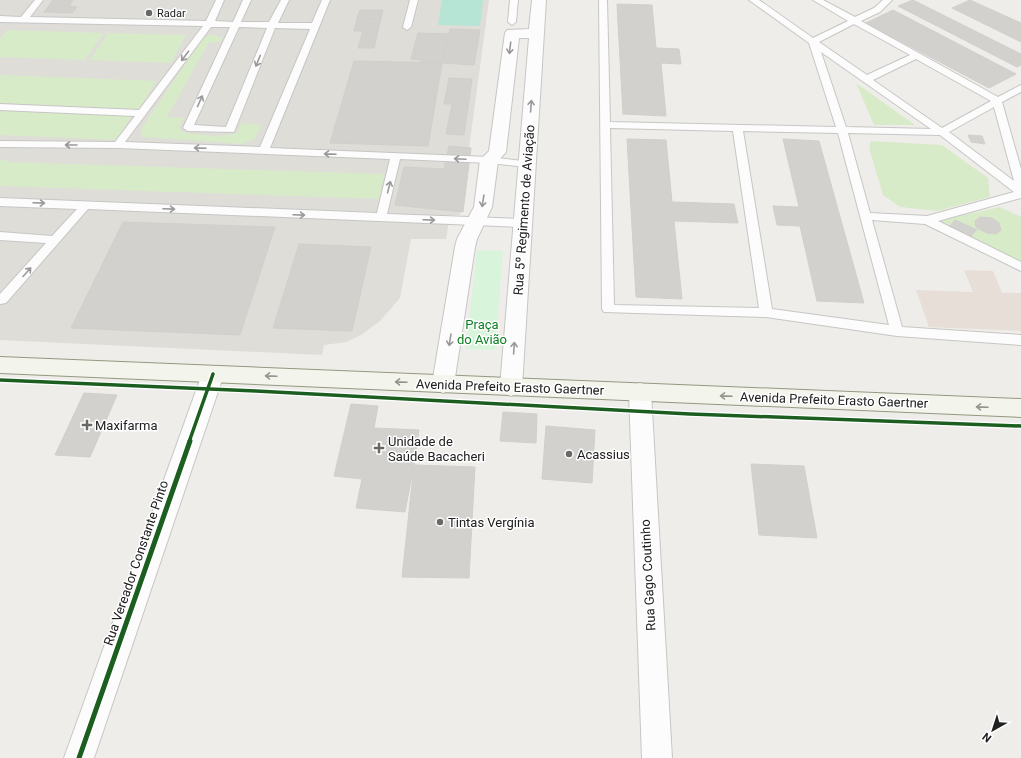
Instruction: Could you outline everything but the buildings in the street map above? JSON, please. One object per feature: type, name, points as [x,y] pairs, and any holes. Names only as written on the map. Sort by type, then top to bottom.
[{"type":"main road","name":"Avenida Prefeito Erasto Gaertner","points":[[0,365],[1021,408]]},
{"type":"street","name":"Rua 5º Regimento de Aviação","points":[[511,387],[539,0]]},
{"type":"street","points":[[443,384],[467,239],[483,207],[489,160],[497,152],[512,33],[536,34]]},
{"type":"street","points":[[507,73],[534,75]]},
{"type":"street","name":"Rua Vereador Constante Pinto","points":[[79,758],[212,374]]},
{"type":"street","name":"Rua Gago Coutinho","points":[[640,392],[657,758]]},
{"type":"lane","points":[[24,19],[39,0]]},
{"type":"lane","points":[[118,145],[209,24],[220,0]]},
{"type":"lane","points":[[247,0],[188,128],[230,130],[272,25],[285,0]]},
{"type":"lane","points":[[264,151],[326,0]]},
{"type":"lane","points":[[407,27],[414,0]]},
{"type":"lane","points":[[512,22],[514,0]]},
{"type":"lane","points":[[603,0],[608,309],[766,313],[897,331],[1021,340]]},
{"type":"lane","points":[[753,0],[942,132],[1021,193]]},
{"type":"lane","points":[[817,0],[915,56],[997,100],[1021,188]]},
{"type":"lane","points":[[813,41],[877,10],[888,0]]},
{"type":"lane","points":[[0,18],[316,26]]},
{"type":"lane","points":[[813,41],[842,130],[897,331]]},
{"type":"lane","points":[[867,79],[915,56]]},
{"type":"lane","points":[[605,125],[942,132],[1021,88]]},
{"type":"lane","points":[[0,107],[142,113]]},
{"type":"lane","points":[[738,128],[766,313]]},
{"type":"lane","points":[[0,144],[118,145],[489,160],[527,164]]},
{"type":"lane","points":[[381,218],[396,156]]},
{"type":"lane","points":[[866,216],[927,220],[1021,193]]},
{"type":"lane","points":[[0,202],[523,223]]},
{"type":"lane","points":[[0,300],[2,300],[86,206]]},
{"type":"lane","points":[[927,220],[1021,267]]},
{"type":"lane","points":[[0,236],[55,240]]},
{"type":"shaded area","points":[[0,0],[489,0],[460,215],[450,215],[446,239],[411,239],[400,298],[380,321],[361,335],[346,342],[324,345],[322,355],[0,340]]},
{"type":"shaded area","points":[[964,270],[993,271],[1002,293],[1021,293],[1021,331],[929,327],[916,290],[973,292]]},
{"type":"green space","points":[[442,0],[483,0],[480,26],[438,25]]},
{"type":"green space","points":[[7,30],[104,33],[85,60],[0,57],[0,39]]},
{"type":"green space","points":[[108,33],[186,35],[171,63],[90,60]]},
{"type":"green space","points":[[209,35],[218,36],[222,39],[219,42],[209,42],[167,117],[184,118],[179,127],[182,132],[203,135],[217,136],[237,133],[242,123],[262,125],[254,139],[242,144],[142,137],[141,129],[202,39]]},
{"type":"green space","points":[[0,75],[156,81],[139,110],[0,103]]},
{"type":"green space","points":[[856,83],[915,125],[874,125]]},
{"type":"green space","points":[[0,109],[132,115],[117,140],[0,135]]},
{"type":"green space","points":[[871,141],[942,145],[988,178],[990,197],[937,211],[900,207],[883,195],[869,148]]},
{"type":"green space","points":[[0,159],[9,162],[384,174],[379,199],[0,186]]},
{"type":"green space","points":[[1000,207],[1021,217],[1021,262],[941,225],[940,220]]},
{"type":"green space","name":"Praça do Avião","points":[[477,250],[503,251],[495,350],[466,349]]},
{"type":"cycle path","points":[[79,758],[213,374]]},
{"type":"cycle path","points":[[0,380],[256,391],[690,414],[1021,426]]},
{"type":"place","name":"Radar","points":[[149,13]]},
{"type":"place","name":"Maxifarma","points":[[87,425]]},
{"type":"place","name":"Unidade de Saúde Bacacheri","points":[[379,448]]},
{"type":"place","name":"Acassius","points":[[569,454]]},
{"type":"place","name":"Tintas Vergínia","points":[[440,522]]}]
